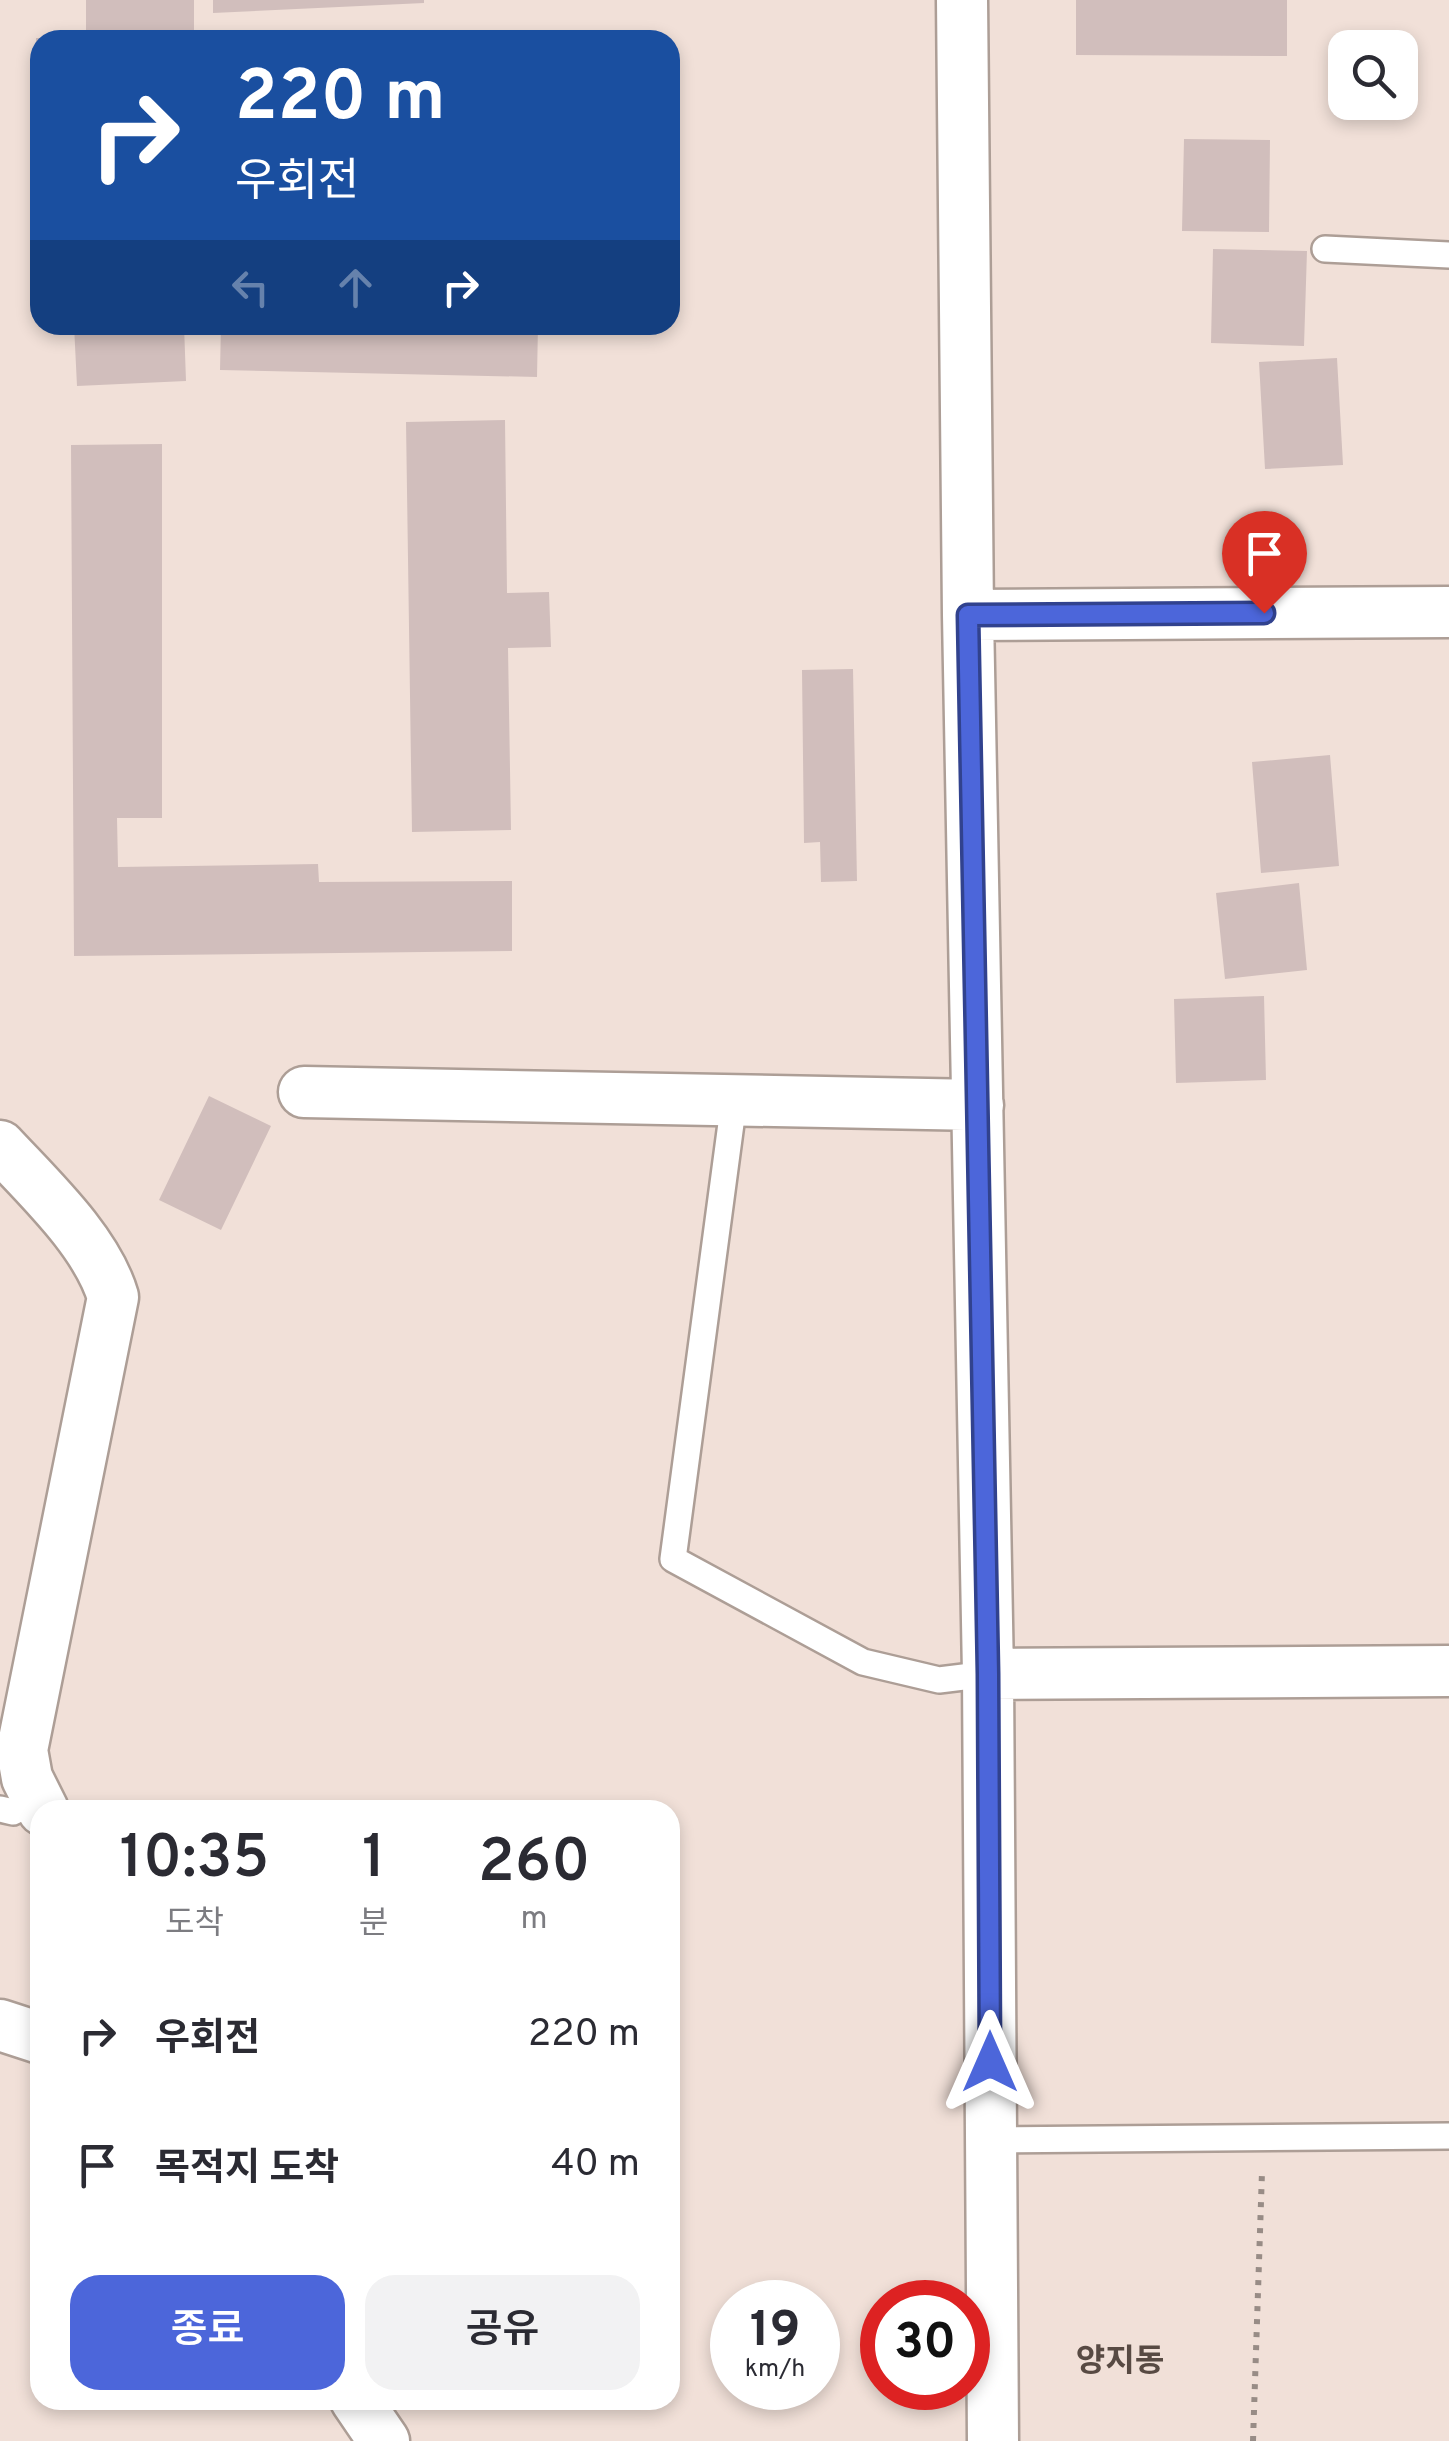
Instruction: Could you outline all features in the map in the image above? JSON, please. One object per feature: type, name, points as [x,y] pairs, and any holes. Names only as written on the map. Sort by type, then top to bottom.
[{"type":"street","points":[[962,0],[968,615],[988,1674],[992,2441]]},
{"type":"street","points":[[968,615],[1449,612]]},
{"type":"street","points":[[304,1092],[978,1105]]},
{"type":"street","points":[[0,1146],[88,1248],[106,1276],[112,1297],[22,1750],[26,1806]]},
{"type":"street","points":[[988,1674],[1449,1672]]},
{"type":"street","points":[[0,2025],[30,2035]]},
{"type":"street","points":[[363,2410],[384,2441]]},
{"type":"lane","points":[[1326,249],[1449,255]]},
{"type":"lane","points":[[734,1101],[673,1559],[863,1662],[939,1680],[988,1674]]},
{"type":"lane","points":[[991,2140],[1449,2136]]},
{"type":"path","points":[[1253,2441],[1264,2138]]},
{"type":"building","points":[[86,0],[194,0],[194,30],[86,30]]},
{"type":"building","points":[[213,0],[424,0],[424,3],[213,13]]},
{"type":"building","points":[[1076,0],[1287,0],[1287,56],[1076,55]]},
{"type":"building","points":[[1184,139],[1270,140],[1269,232],[1182,231]]},
{"type":"building","points":[[1213,249],[1307,251],[1304,346],[1211,343]]},
{"type":"building","points":[[74,335],[184,335],[186,381],[77,386]]},
{"type":"building","points":[[221,335],[538,335],[537,377],[220,370]]},
{"type":"building","points":[[1337,358],[1343,465],[1265,469],[1259,362]]},
{"type":"building","points":[[505,420],[507,593],[549,592],[551,647],[508,648],[511,830],[412,832],[406,422]]},
{"type":"building","points":[[162,444],[162,818],[117,818],[118,867],[318,864],[319,882],[512,881],[512,951],[74,956],[71,445]]},
{"type":"building","points":[[853,669],[857,881],[821,882],[820,842],[804,843],[802,670]]},
{"type":"building","points":[[1330,755],[1339,866],[1261,873],[1252,762]]},
{"type":"building","points":[[1299,883],[1307,970],[1225,979],[1216,893]]},
{"type":"building","points":[[1264,996],[1266,1080],[1176,1083],[1174,999]]},
{"type":"building","points":[[209,1096],[271,1126],[221,1230],[159,1200]]},
{"type":"district","name":"양지동","points":[[1120,2363]]},
{"type":"route","points":[[990,2062],[988,1674],[968,615],[1264,613]]}]
